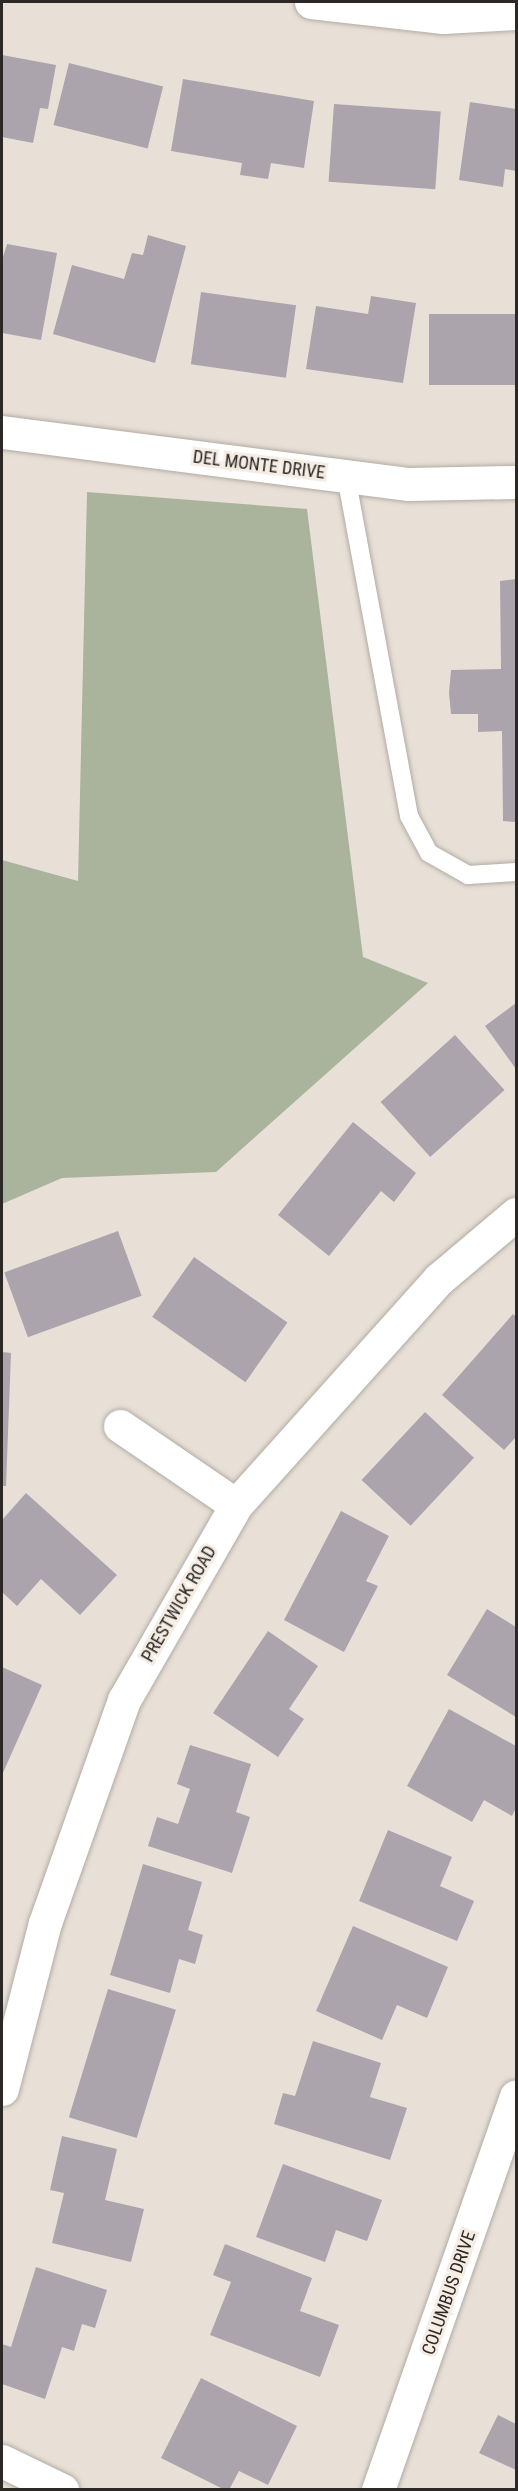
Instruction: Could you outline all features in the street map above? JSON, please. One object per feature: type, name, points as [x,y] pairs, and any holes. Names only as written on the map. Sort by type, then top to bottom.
[{"type":"street","points":[[311,2],[443,17],[516,13]]},
{"type":"street","name":"DEL MONTE DRIVE","points":[[2,432],[409,484],[516,482]]},
{"type":"street","name":"PRESTWICK ROAD","points":[[2,2089],[45,1923],[124,1700],[236,1505],[439,1279],[516,1214]]},
{"type":"street","points":[[120,1426],[236,1505]]},
{"type":"street","name":"COLUMBUS DRIVE","points":[[378,2490],[516,2096]]},
{"type":"street","points":[[2,2461],[62,2490]]},
{"type":"lane","points":[[346,476],[409,816],[429,853],[468,875],[516,872]]},
{"type":"green space","points":[[87,492],[307,509],[363,957],[428,983],[216,1172],[62,1178],[2,1204],[2,860],[78,881]]},
{"type":"building","points":[[2,55],[56,65],[48,109],[40,108],[33,143],[2,137]]},
{"type":"building","points":[[69,63],[163,86],[148,149],[54,125]]},
{"type":"building","points":[[183,79],[314,101],[304,168],[271,163],[268,179],[240,175],[242,163],[171,151]]},
{"type":"building","points":[[470,102],[516,109],[516,171],[505,169],[503,187],[459,180]]},
{"type":"building","points":[[334,104],[441,111],[435,189],[329,182]]},
{"type":"building","points":[[148,235],[186,246],[155,363],[53,334],[72,265],[124,279],[132,253],[143,255]]},
{"type":"building","points":[[7,244],[57,253],[41,340],[2,333],[2,260]]},
{"type":"building","points":[[201,292],[296,305],[286,378],[191,364]]},
{"type":"building","points":[[371,296],[416,303],[403,383],[306,369],[316,306],[368,314]]},
{"type":"building","points":[[429,314],[516,314],[516,385],[429,385]]},
{"type":"building","points":[[516,579],[516,822],[503,821],[502,731],[478,732],[478,714],[451,714],[449,693],[451,670],[501,669],[500,581]]},
{"type":"building","points":[[516,1003],[516,1069],[485,1026]]},
{"type":"building","points":[[455,1035],[505,1090],[430,1157],[381,1102]]},
{"type":"building","points":[[353,1122],[416,1173],[394,1202],[381,1191],[329,1256],[278,1215]]},
{"type":"building","points":[[118,1231],[142,1296],[28,1337],[4,1272]]},
{"type":"building","points":[[194,1257],[287,1322],[246,1382],[152,1317]]},
{"type":"building","points":[[513,1314],[516,1317],[516,1437],[504,1450],[442,1395]]},
{"type":"building","points":[[2,1352],[11,1353],[6,1486],[2,1486]]},
{"type":"building","points":[[425,1412],[474,1458],[411,1526],[362,1480]]},
{"type":"building","points":[[26,1493],[117,1575],[80,1615],[41,1579],[17,1606],[2,1592],[2,1520]]},
{"type":"building","points":[[341,1511],[389,1536],[366,1581],[378,1586],[344,1652],[284,1620]]},
{"type":"building","points":[[487,1609],[516,1627],[516,1717],[447,1675]]},
{"type":"building","points":[[268,1631],[318,1666],[289,1709],[304,1719],[278,1757],[213,1713]]},
{"type":"building","points":[[2,1667],[42,1685],[2,1775]]},
{"type":"building","points":[[449,1709],[516,1746],[516,1808],[512,1816],[484,1800],[472,1822],[407,1786]]},
{"type":"building","points":[[190,1745],[251,1764],[236,1812],[250,1817],[232,1873],[148,1846],[157,1817],[178,1824],[190,1789],[177,1784]]},
{"type":"building","points":[[388,1830],[452,1857],[440,1886],[474,1901],[457,1941],[359,1901]]},
{"type":"building","points":[[143,1864],[202,1882],[188,1930],[203,1935],[195,1964],[179,1959],[170,1993],[110,1975]]},
{"type":"building","points":[[353,1926],[448,1967],[427,2018],[397,2005],[382,2040],[316,2011]]},
{"type":"building","points":[[108,1989],[176,2010],[137,2138],[69,2117]]},
{"type":"building","points":[[313,2041],[381,2063],[370,2097],[407,2108],[390,2160],[274,2124],[283,2093],[295,2096]]},
{"type":"building","points":[[62,2136],[117,2149],[105,2200],[144,2209],[131,2262],[52,2243],[64,2193],[50,2190]]},
{"type":"building","points":[[283,2164],[382,2200],[367,2241],[336,2230],[325,2262],[256,2237]]},
{"type":"building","points":[[225,2244],[312,2278],[300,2311],[339,2325],[320,2377],[210,2335],[231,2282],[213,2275]]},
{"type":"building","points":[[36,2267],[107,2290],[95,2328],[82,2324],[74,2351],[62,2347],[45,2399],[2,2384],[2,2344],[11,2347]]},
{"type":"building","points":[[201,2378],[297,2426],[268,2485],[239,2471],[229,2490],[225,2490],[161,2458]]},
{"type":"building","points":[[498,2415],[516,2424],[516,2470],[479,2453]]}]
